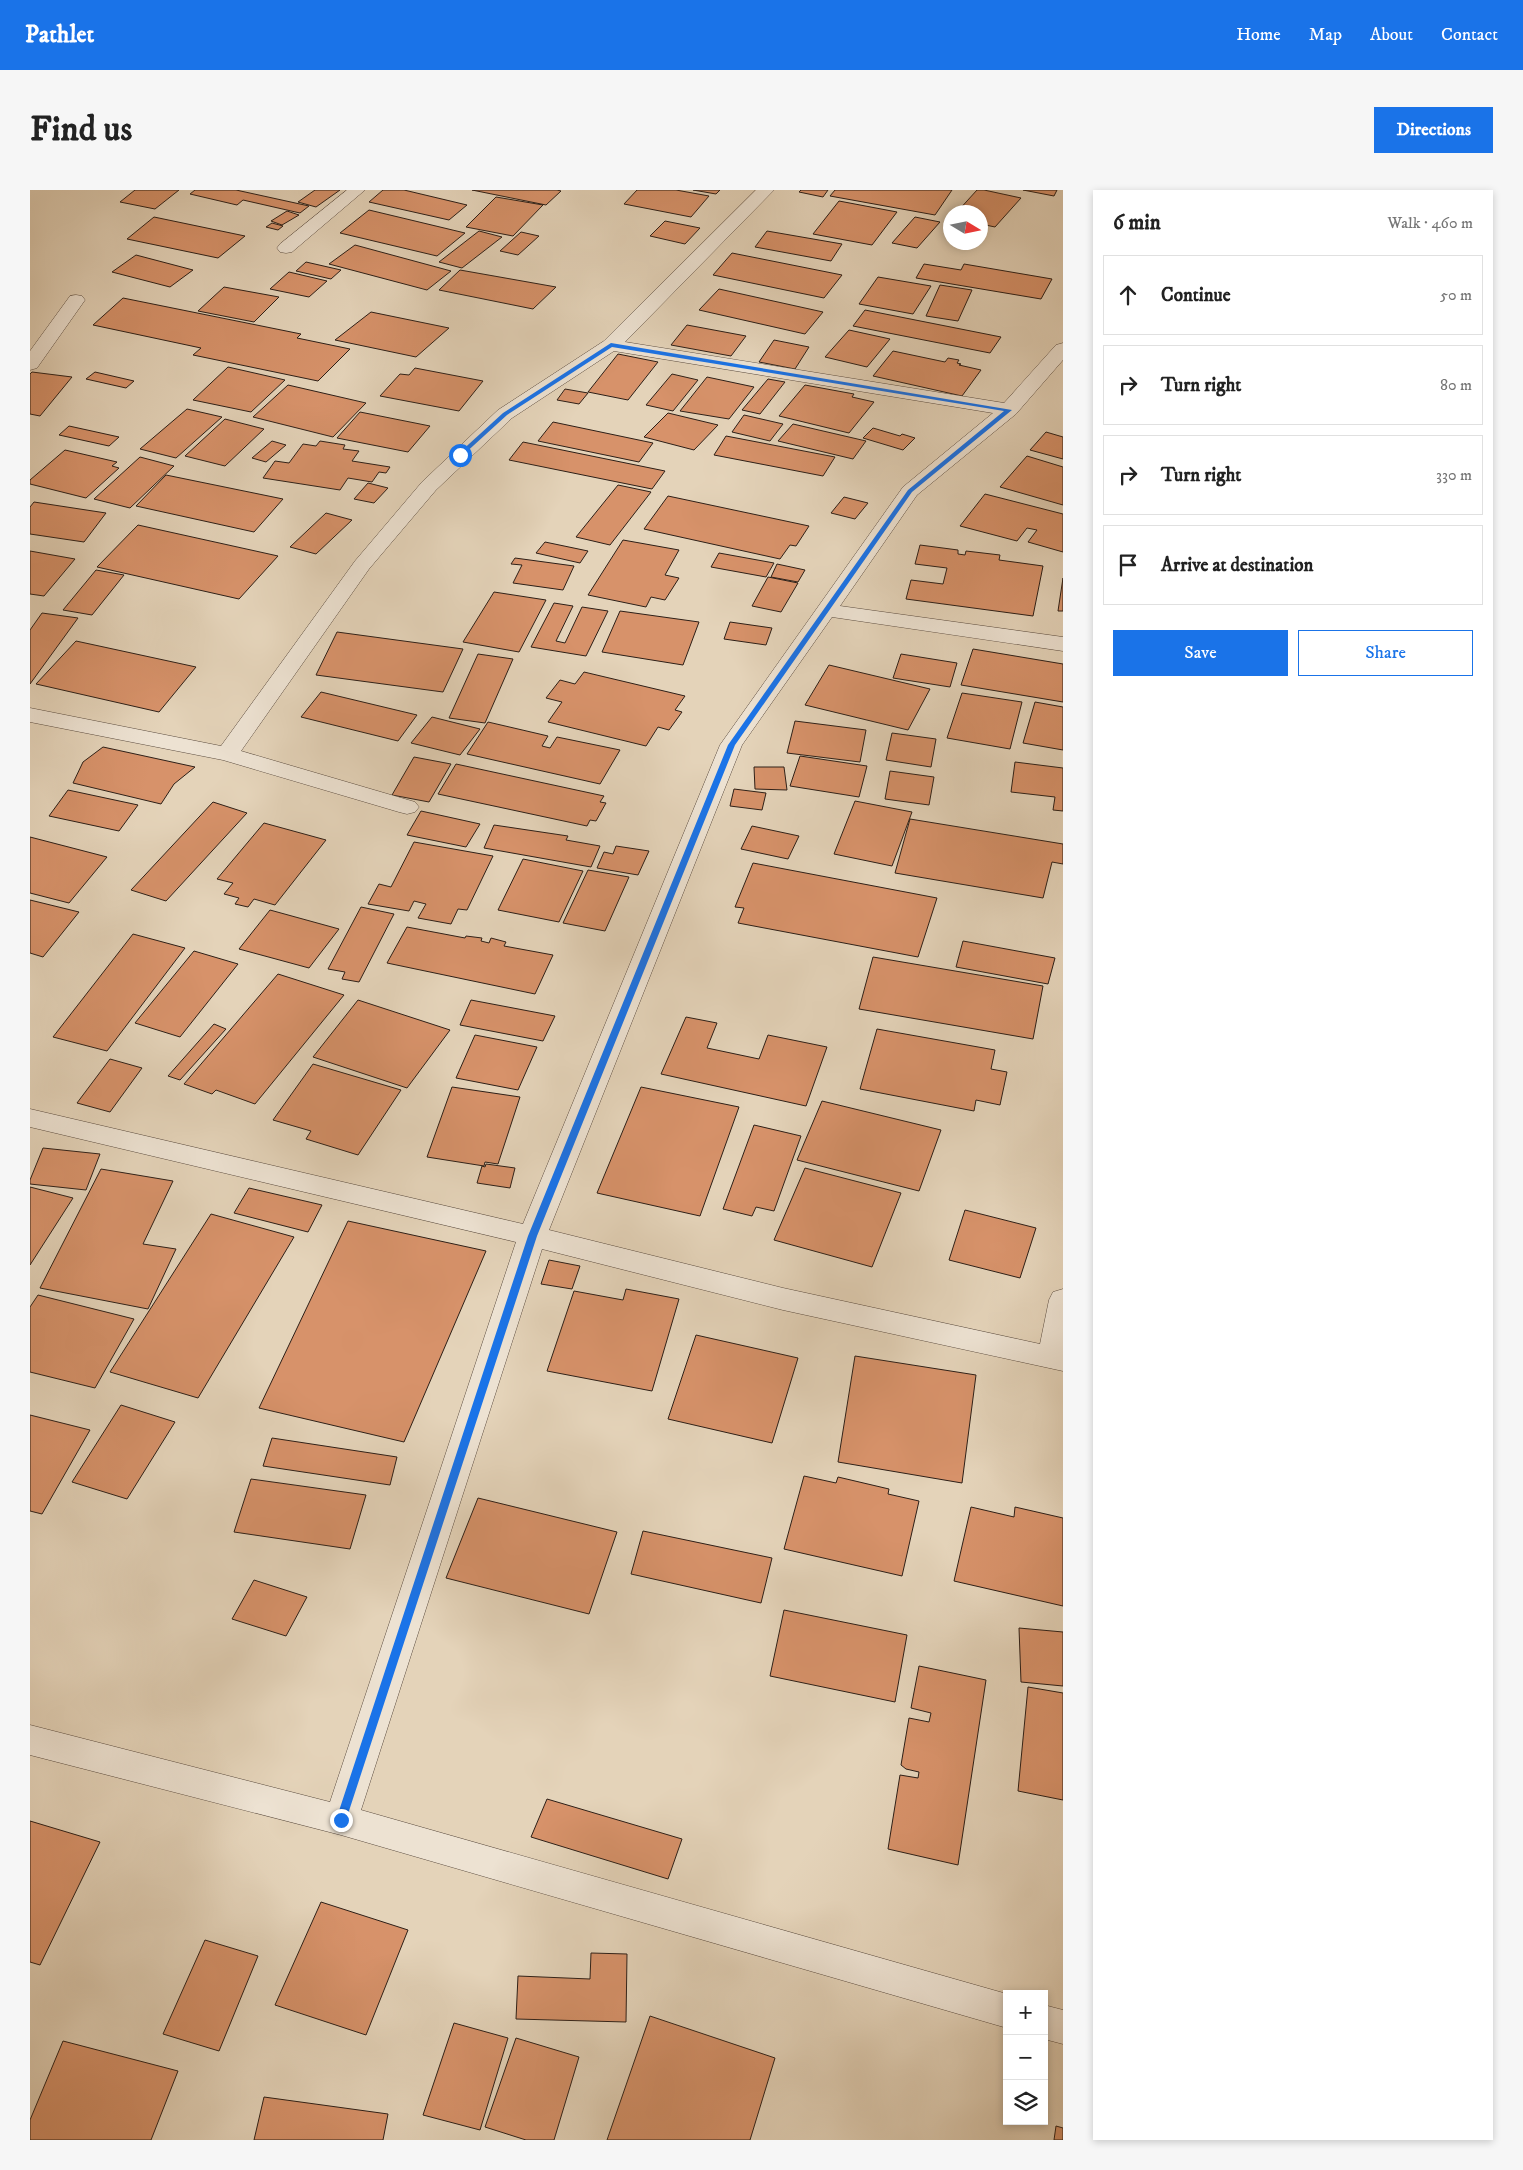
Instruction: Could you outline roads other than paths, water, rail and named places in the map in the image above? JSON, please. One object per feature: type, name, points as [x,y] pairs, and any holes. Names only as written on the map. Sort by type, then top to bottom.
[{"type":"street","points":[[286,248],[357,190]]},
{"type":"street","points":[[227,754],[362,565],[429,486],[505,414],[611,345],[766,190]]},
{"type":"street","points":[[30,364],[76,300]]},
{"type":"street","points":[[611,345],[1009,410]]},
{"type":"street","points":[[341,1820],[532,1236],[731,745],[910,491],[1009,410],[1063,348]]},
{"type":"street","points":[[826,610],[1063,644]]},
{"type":"street","points":[[30,715],[227,754],[407,806]]},
{"type":"street","points":[[30,1118],[532,1236],[782,1299],[1057,1358],[1063,1300]]},
{"type":"street","points":[[30,1740],[341,1820],[1003,2010]]},
{"type":"street","points":[[1048,2023],[1063,2027]]}]
